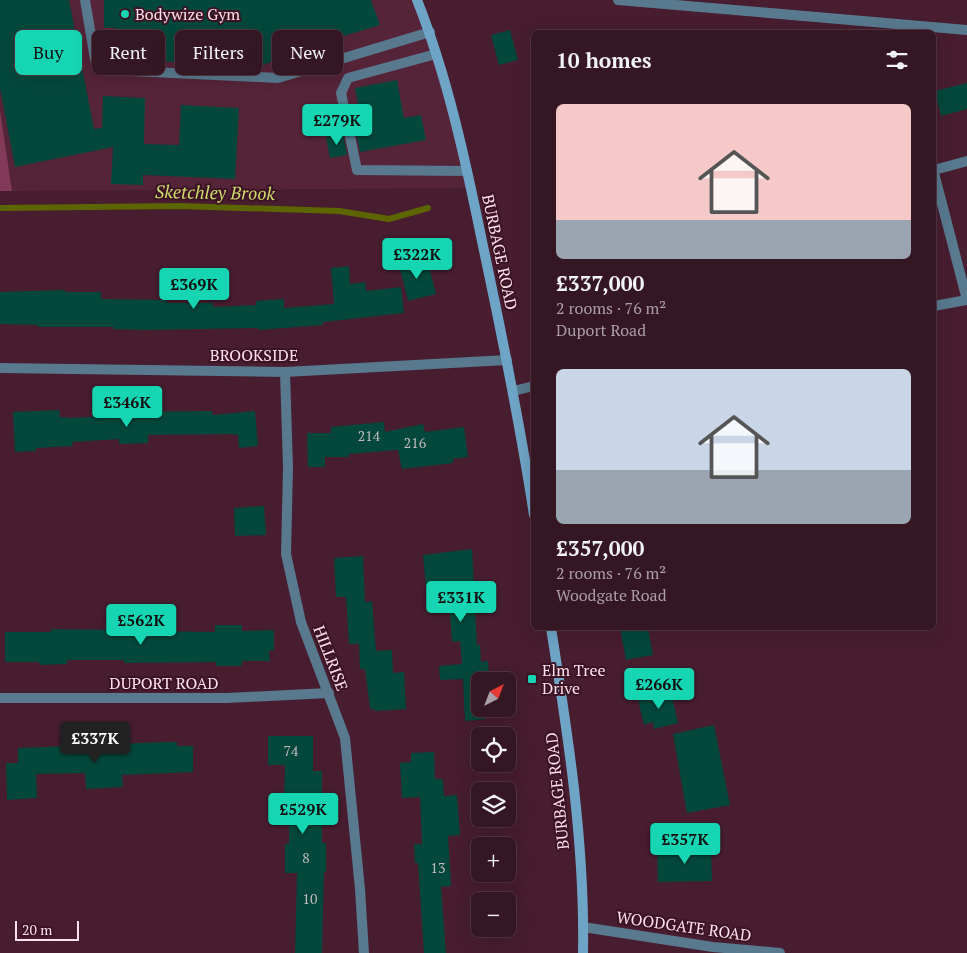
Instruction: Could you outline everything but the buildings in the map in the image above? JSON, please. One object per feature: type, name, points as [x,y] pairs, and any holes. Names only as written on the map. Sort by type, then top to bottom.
[{"type":"main road","name":"BURBAGE ROAD","points":[[417,0],[430,32],[467,171],[507,360],[531,497]]},
{"type":"main road","name":"BURBAGE ROAD","points":[[551,630],[573,772],[583,926],[582,953]]},
{"type":"street","points":[[84,0],[95,59],[99,65],[111,70],[278,78],[430,32]]},
{"type":"street","points":[[618,0],[967,30]]},
{"type":"street","points":[[436,54],[348,78],[341,93],[357,170],[467,171]]},
{"type":"street","points":[[936,171],[967,162]]},
{"type":"street","points":[[936,180],[967,300],[936,306]]},
{"type":"street","name":"BROOKSIDE","points":[[0,368],[285,372],[507,360]]},
{"type":"street","name":"HILLRISE","points":[[285,372],[288,468],[286,554],[301,622],[329,693],[344,738],[360,889],[364,953]]},
{"type":"street","points":[[513,391],[531,387]]},
{"type":"street","name":"DUPORT ROAD","points":[[0,698],[226,698],[329,693]]},
{"type":"street","name":"WOODGATE ROAD","points":[[583,926],[713,947],[780,953]]},
{"type":"shaded area","points":[[0,0],[420,0],[436,45],[476,188],[12,191],[0,110]]},
{"type":"shaded area","points":[[0,110],[12,191],[0,191]]},
{"type":"waterway","name":"Sketchley Brook","points":[[0,208],[180,206],[339,211],[389,219],[428,208]]},
{"type":"place","name":"Bodywize Gym","points":[[125,14]]},
{"type":"place","name":"Elm Tree Drive","points":[[532,679]]}]
